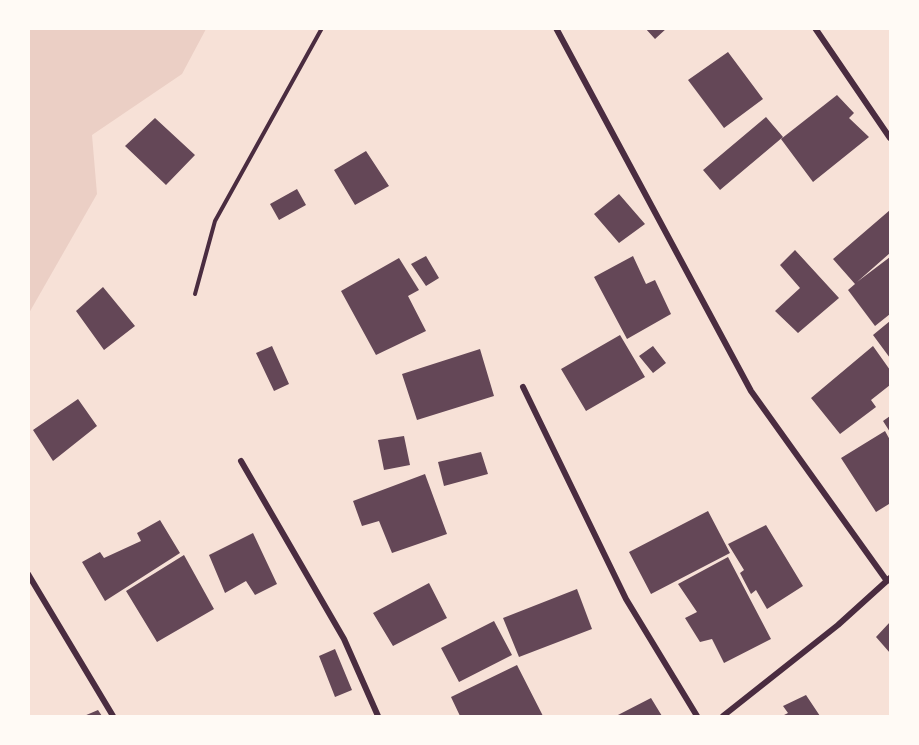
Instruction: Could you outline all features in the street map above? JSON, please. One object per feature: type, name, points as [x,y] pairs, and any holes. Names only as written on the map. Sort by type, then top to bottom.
[{"type":"street","points":[[555,28],[751,391],[889,580],[838,625],[723,717]]},
{"type":"street","points":[[815,28],[891,138]]},
{"type":"street","points":[[523,387],[626,599],[697,717]]},
{"type":"street","points":[[241,461],[344,639],[378,717]]},
{"type":"street","points":[[28,574],[113,717]]},
{"type":"path","points":[[195,294],[215,221],[322,28]]},
{"type":"shaded area","points":[[29,28],[206,29],[182,74],[92,135],[97,194],[29,313]]},
{"type":"building","points":[[645,28],[667,28],[655,39]]},
{"type":"building","points":[[728,52],[763,99],[724,128],[688,80]]},
{"type":"building","points":[[837,95],[854,113],[849,118],[869,137],[813,182],[781,139]]},
{"type":"building","points":[[766,117],[783,137],[720,190],[703,170]]},
{"type":"building","points":[[155,118],[195,155],[166,185],[125,146]]},
{"type":"building","points":[[366,151],[389,186],[355,205],[334,170]]},
{"type":"building","points":[[297,189],[306,205],[279,220],[270,204]]},
{"type":"building","points":[[619,194],[645,224],[619,243],[594,214]]},
{"type":"building","points":[[890,210],[890,253],[857,282],[890,257],[890,314],[875,326],[848,290],[855,284],[833,259]]},
{"type":"building","points":[[795,250],[839,298],[798,333],[775,311],[800,288],[780,265]]},
{"type":"building","points":[[426,256],[439,278],[426,286],[411,264]]},
{"type":"building","points":[[633,256],[646,284],[655,280],[671,314],[627,339],[594,277]]},
{"type":"building","points":[[399,258],[419,290],[408,296],[426,331],[376,355],[341,291]]},
{"type":"building","points":[[103,287],[135,326],[104,350],[76,311]]},
{"type":"building","points":[[890,321],[890,358],[873,335]]},
{"type":"building","points":[[620,335],[645,377],[586,411],[561,369]]},
{"type":"building","points":[[272,346],[289,384],[274,391],[256,353]]},
{"type":"building","points":[[653,346],[666,363],[653,373],[639,356]]},
{"type":"building","points":[[873,346],[890,370],[890,385],[871,400],[876,407],[840,434],[811,398]]},
{"type":"building","points":[[480,349],[494,396],[417,420],[402,374]]},
{"type":"building","points":[[78,399],[97,426],[53,461],[33,430]]},
{"type":"building","points":[[890,416],[890,432],[883,421]]},
{"type":"building","points":[[885,431],[890,440],[890,507],[889,504],[876,512],[841,458]]},
{"type":"building","points":[[404,436],[410,465],[384,470],[378,440]]},
{"type":"building","points":[[481,452],[488,474],[444,486],[438,462]]},
{"type":"building","points":[[425,474],[447,534],[392,553],[379,521],[362,526],[353,501]]},
{"type":"building","points":[[708,511],[730,553],[651,594],[629,552]]},
{"type":"building","points":[[160,520],[180,553],[105,601],[82,562],[100,552],[104,558],[141,541],[137,533]]},
{"type":"building","points":[[766,525],[803,586],[767,609],[756,590],[751,594],[740,573],[744,570],[728,544]]},
{"type":"building","points":[[253,533],[277,584],[255,595],[246,581],[225,593],[209,555]]},
{"type":"building","points":[[184,555],[214,609],[157,642],[126,591]]},
{"type":"building","points":[[728,557],[771,639],[724,663],[712,639],[700,642],[685,618],[697,612],[678,584]]},
{"type":"building","points":[[429,583],[447,618],[393,646],[373,613]]},
{"type":"building","points":[[577,589],[592,629],[519,657],[503,618]]},
{"type":"building","points":[[494,621],[512,655],[459,682],[441,648]]},
{"type":"building","points":[[890,622],[890,653],[876,637]]},
{"type":"building","points":[[335,649],[352,690],[335,697],[319,656]]},
{"type":"building","points":[[517,665],[543,716],[460,716],[451,697]]},
{"type":"building","points":[[806,695],[820,716],[782,716],[788,713],[783,706]]},
{"type":"building","points":[[651,698],[662,716],[616,716]]},
{"type":"building","points":[[98,710],[102,716],[84,716]]}]
